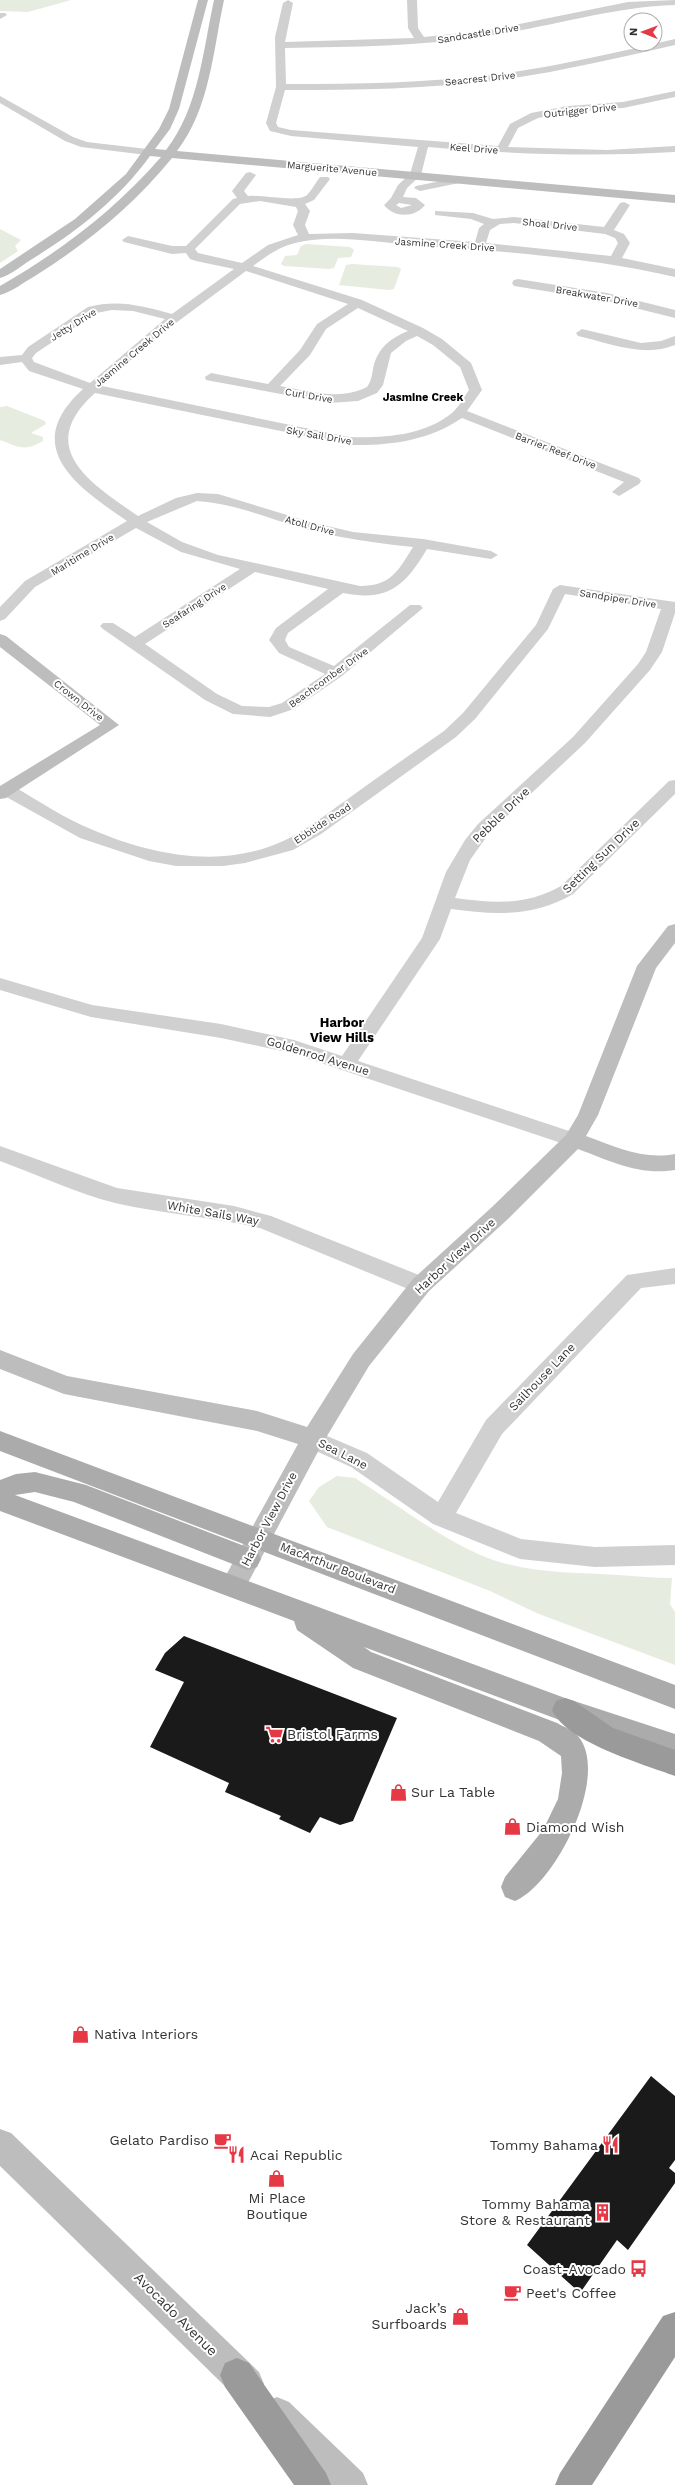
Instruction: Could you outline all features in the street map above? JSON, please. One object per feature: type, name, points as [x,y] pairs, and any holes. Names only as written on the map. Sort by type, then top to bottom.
[{"type":"highway","points":[[565,1710],[604,1737],[675,1763]]},
{"type":"highway","points":[[572,2485],[675,2328]]},
{"type":"highway","points":[[237,2375],[314,2485]]},
{"type":"main road","name":"MacArthur Boulevard","points":[[0,1441],[675,1696]]},
{"type":"main road","points":[[0,1490],[16,1484],[35,1482],[77,1492],[248,1559]]},
{"type":"main road","points":[[0,1500],[565,1710],[675,1746]]},
{"type":"main road","points":[[275,1602],[362,1660],[548,1732],[568,1744],[575,1756],[576,1773],[567,1815],[546,1852],[515,1887]]},
{"type":"street","points":[[0,274],[34,254],[79,222],[130,176],[164,129],[174,109],[203,0]]},
{"type":"street","points":[[0,291],[40,269],[91,234],[133,196],[169,154],[190,122],[219,0]]},
{"type":"street","points":[[412,0],[413,28],[421,41]]},
{"type":"street","name":"Sandcastle Drive","points":[[280,45],[421,41],[499,31],[645,1],[675,2]]},
{"type":"street","points":[[281,87],[280,45],[282,24],[288,3]]},
{"type":"street","name":"Seacrest Drive","points":[[281,87],[397,85],[475,80],[564,66],[675,42]]},
{"type":"street","name":"Keel Drive","points":[[281,87],[271,123],[274,129],[291,133],[501,150],[607,153],[675,149]]},
{"type":"street","name":"Outrigger Drive","points":[[501,150],[514,126],[535,115],[568,109],[623,105],[675,94]]},
{"type":"street","name":"Marguerite Avenue","points":[[0,99],[69,139],[85,145],[147,152],[375,171],[675,199]]},
{"type":"street","points":[[395,240],[402,226],[398,211],[402,187],[416,175],[424,144]]},
{"type":"street","points":[[375,171],[402,187]]},
{"type":"street","points":[[244,199],[238,191],[250,175]]},
{"type":"street","points":[[416,175],[420,182],[420,188]]},
{"type":"street","points":[[128,240],[172,250],[189,249],[232,204],[244,199],[260,198],[298,204],[310,198],[324,179]]},
{"type":"street","points":[[379,239],[398,211],[420,188],[460,180]]},
{"type":"street","points":[[298,204],[304,210],[299,225],[305,237]]},
{"type":"street","points":[[607,231],[624,205]]},
{"type":"street","name":"Shoal Drive","points":[[439,213],[474,216],[493,223],[514,220],[607,231],[623,240],[624,243],[615,261]]},
{"type":"street","points":[[479,246],[485,228],[493,223]]},
{"type":"street","name":"Jasmine Creek Drive","points":[[423,543],[398,581],[391,586],[371,591],[341,587],[253,567],[187,549],[170,542],[136,522],[83,484],[68,466],[63,457],[60,438],[65,420],[71,409],[92,388],[153,334],[244,267],[278,244],[305,237],[329,236],[479,246],[615,261],[675,273]]},
{"type":"street","name":"Sky Sail Drive","points":[[92,388],[349,441],[377,441],[409,436],[436,428],[460,413],[473,396],[475,390],[472,375],[459,358],[419,331],[358,303],[244,267],[200,258],[194,256],[189,249]]},
{"type":"street","name":"Breakwater Drive","points":[[518,283],[618,299],[675,314]]},
{"type":"street","points":[[271,388],[305,352],[321,327],[358,303]]},
{"type":"street","name":"Jetty Drive","points":[[26,358],[32,350],[92,310],[123,306],[174,318]]},
{"type":"street","name":"Curl Drive","points":[[211,377],[329,400],[349,399],[366,395],[376,385],[382,356],[386,350],[402,338],[419,331]]},
{"type":"street","points":[[582,333],[646,346],[661,346],[675,340]]},
{"type":"street","points":[[0,361],[26,358],[29,364],[34,368],[92,388]]},
{"type":"street","name":"Barrier Reef Drive","points":[[460,413],[634,481],[619,492]]},
{"type":"street","name":"Atoll Drive","points":[[136,522],[186,499],[208,497],[329,531],[378,539],[423,543],[491,555]]},
{"type":"street","name":"Maritime Drive","points":[[1,614],[27,587],[136,522]]},
{"type":"street","name":"Seafaring Drive","points":[[135,644],[253,567]]},
{"type":"street","name":"Maritime Drive","points":[[0,598],[14,590],[27,587]]},
{"type":"street","points":[[336,673],[284,650],[277,640],[281,631],[341,587]]},
{"type":"street","name":"Sandpiper Drive","points":[[560,589],[673,607]]},
{"type":"street","name":"Ebbtide Road","points":[[3,792],[86,834],[154,857],[176,861],[223,861],[260,855],[287,846],[315,830],[450,734],[469,716],[543,626],[560,589]]},
{"type":"street","name":"Pebble Drive","points":[[346,1064],[431,939],[454,873],[472,842],[484,828],[579,740],[644,668],[654,652],[673,607]]},
{"type":"street","name":"Beachcomber Drive","points":[[108,626],[211,697],[239,711],[270,712],[288,706],[336,673],[415,608]]},
{"type":"street","name":"Crown Drive","points":[[0,639],[111,725],[3,792]]},
{"type":"street","name":"Setting Sun Drive","points":[[445,902],[514,909],[546,903],[556,898],[567,890],[675,785]]},
{"type":"street","name":"Harbor View Drive","points":[[233,1586],[312,1439],[361,1360],[421,1285],[500,1213],[574,1140],[588,1115],[647,966],[675,930]]},
{"type":"street","name":"Goldenrod Avenue","points":[[0,984],[91,1011],[222,1030],[270,1041],[346,1064],[640,1163],[657,1165],[675,1162]]},
{"type":"street","name":"White Sails Way","points":[[0,1153],[114,1195],[142,1202],[234,1214],[264,1221],[421,1285]]},
{"type":"street","name":"Sailhouse Lane","points":[[441,1517],[494,1427],[635,1281],[675,1276]]},
{"type":"street","name":"Sea Lane","points":[[0,1359],[64,1385],[257,1422],[312,1439],[359,1460],[441,1517],[520,1549],[595,1557],[675,1555]]},
{"type":"street","name":"Avocado Avenue","points":[[0,2144],[351,2485]]},
{"type":"shaded area","points":[[0,0],[71,0],[28,12],[0,11]]},
{"type":"shaded area","points":[[0,229],[21,240],[15,246],[18,251],[0,263]]},
{"type":"shaded area","points":[[306,244],[350,247],[354,250],[351,257],[338,258],[334,268],[329,269],[284,266],[281,264],[285,256],[297,255],[301,246]]},
{"type":"shaded area","points":[[352,264],[398,267],[401,269],[394,289],[389,290],[339,285],[346,265]]},
{"type":"shaded area","points":[[7,406],[45,421],[46,424],[31,433],[43,437],[43,441],[31,446],[22,447],[0,440],[0,407]]},
{"type":"shaded area","points":[[337,1476],[355,1478],[446,1537],[495,1561],[530,1569],[547,1571],[672,1578],[670,1604],[675,1612],[675,1665],[539,1614],[490,1591],[327,1527],[309,1501],[319,1487]]},
{"type":"building","name":"Bristol Farms","points":[[184,1636],[397,1718],[353,1821],[340,1825],[320,1817],[310,1833],[279,1819],[281,1816],[225,1792],[229,1783],[150,1747],[184,1682],[155,1670],[165,1653]]},
{"type":"building","name":"Tommy Bahama Store & Restaurant","points":[[651,2076],[675,2096],[675,2160],[669,2168],[675,2173],[675,2183],[628,2250],[617,2240],[580,2293],[527,2245]]},
{"type":"place","name":"Bristol Farms","points":[[274,1734]]},
{"type":"place","name":"Sur La Table","points":[[398,1792]]},
{"type":"place","name":"Diamond Wish","points":[[513,1827]]},
{"type":"place","name":"Nativa Interiors","points":[[81,2034]]},
{"type":"place","name":"Gelato Pardiso","points":[[222,2140]]},
{"type":"place","name":"Tommy Bahama","points":[[611,2145]]},
{"type":"place","name":"Acai Republic","points":[[237,2155]]},
{"type":"place","name":"Mi Place Boutique","points":[[277,2178]]},
{"type":"place","name":"Tommy Bahama Store & Restaurant","points":[[603,2212]]},
{"type":"place","name":"Coast-Avocado","points":[[639,2269]]},
{"type":"place","name":"Peet's Coffee","points":[[513,2293]]},
{"type":"place","name":"Jack’s Surfboards","points":[[460,2316]]},
{"type":"district","name":"Jasmine Creek","points":[[423,397]]},
{"type":"district","name":"Harbor View Hills","points":[[342,1030]]}]
